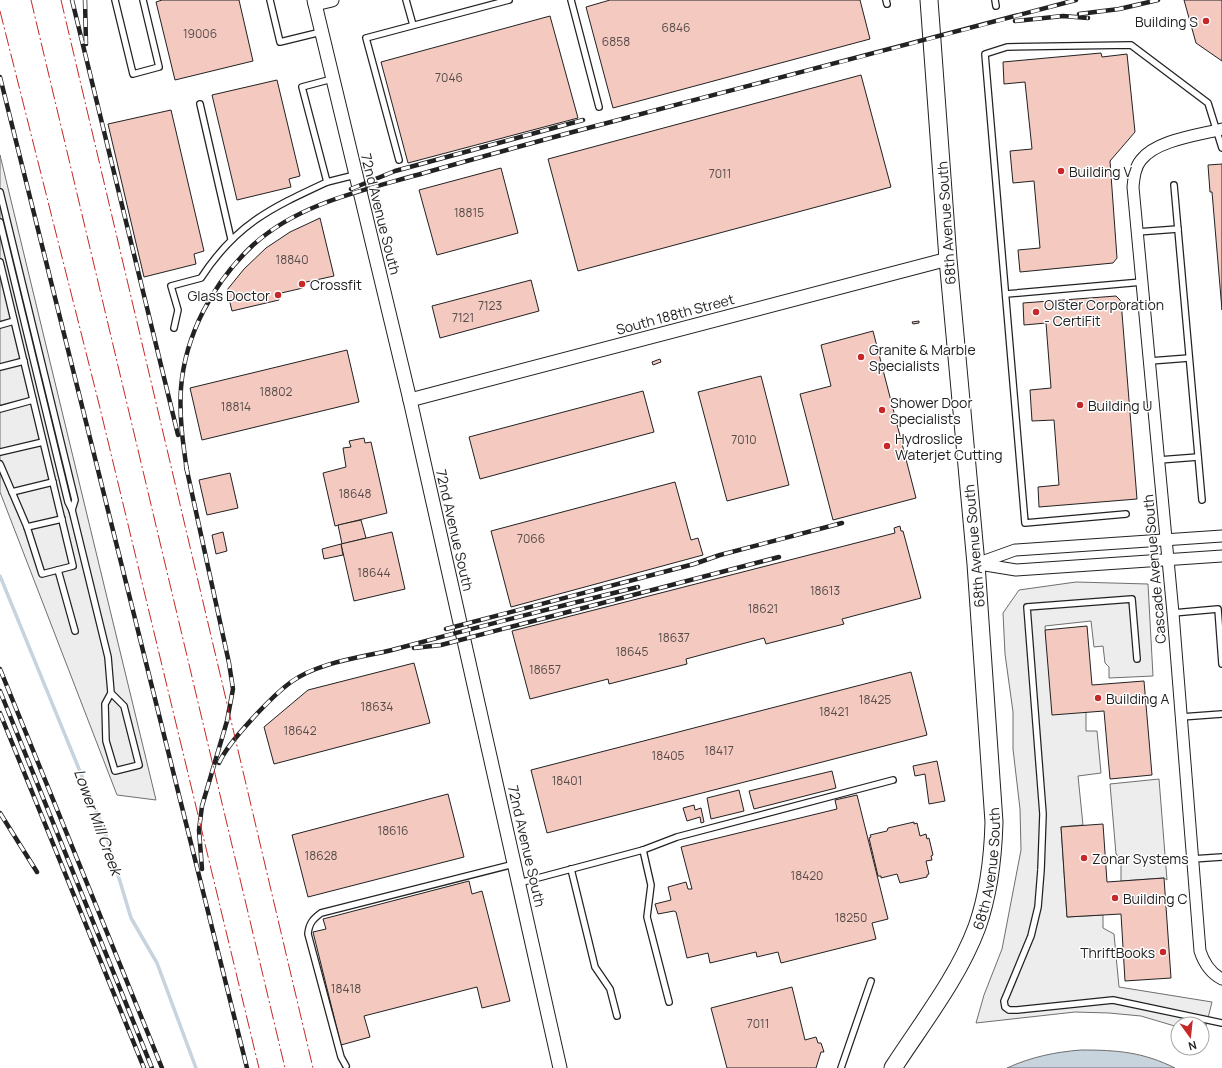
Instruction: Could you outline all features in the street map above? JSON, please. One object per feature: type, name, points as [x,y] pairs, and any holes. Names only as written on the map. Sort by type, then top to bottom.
[{"type":"main road","name":"68th Avenue South","points":[[893,1068],[958,967],[977,927],[993,856],[994,822],[976,564],[948,259],[930,0]]},
{"type":"street","points":[[314,2],[332,0]]},
{"type":"street","name":"72nd Avenue South","points":[[314,2],[354,175],[410,400],[560,1068]]},
{"type":"street","name":"Cascade Avenue South","points":[[1217,976],[1205,964],[1200,951],[1167,540],[1133,186],[1135,171],[1141,160],[1153,149],[1166,143],[1220,129]]},
{"type":"street","name":"South 188th Street","points":[[410,400],[948,259]]},
{"type":"street","points":[[976,564],[1015,550],[1222,536]]},
{"type":"street","points":[[976,564],[1016,570],[1222,556]]},
{"type":"lane","points":[[115,0],[133,74],[159,68],[142,0]]},
{"type":"lane","points":[[270,0],[280,42],[321,32]]},
{"type":"lane","points":[[406,0],[413,25]]},
{"type":"lane","points":[[399,160],[366,38],[508,0]]},
{"type":"lane","points":[[571,0],[600,107]]},
{"type":"lane","points":[[1126,514],[1025,523],[985,54],[1007,47],[1131,45],[1208,103],[1220,129],[1222,148]]},
{"type":"lane","points":[[327,182],[302,87],[332,79]]},
{"type":"lane","points":[[200,104],[231,239]]},
{"type":"lane","points":[[174,328],[178,310],[171,286],[201,278],[211,263],[231,239],[251,222],[268,211],[327,182],[354,175]]},
{"type":"lane","points":[[1174,185],[1202,500]]},
{"type":"lane","points":[[0,192],[75,500],[72,510]]},
{"type":"lane","points":[[0,222],[66,494],[72,510],[108,656],[111,693],[104,704],[106,741],[115,771],[139,765],[124,706],[111,693]]},
{"type":"lane","points":[[1137,232],[1178,229]]},
{"type":"lane","points":[[0,262],[2,281],[24,361],[73,566],[42,574],[28,527],[0,464]]},
{"type":"lane","points":[[1006,294],[1142,282]]},
{"type":"lane","points":[[0,325],[14,321]]},
{"type":"lane","points":[[1150,361],[1189,358]]},
{"type":"lane","points":[[0,367],[24,361]]},
{"type":"lane","points":[[0,409],[33,400]]},
{"type":"lane","points":[[0,452],[43,442]]},
{"type":"lane","points":[[1159,460],[1198,457]]},
{"type":"lane","points":[[12,492],[53,482]]},
{"type":"lane","points":[[28,527],[62,519]]},
{"type":"lane","points":[[58,570],[75,631]]},
{"type":"lane","points":[[1137,659],[1132,599],[1027,607],[1043,814],[1042,870],[1036,915],[1030,936],[1004,1001],[1005,1007],[1009,1010],[1016,1010],[1113,1000],[1222,1023]]},
{"type":"lane","points":[[1173,612],[1218,609],[1222,664]]},
{"type":"lane","points":[[1181,718],[1222,714]]},
{"type":"lane","points":[[519,883],[643,850],[678,837],[893,780]]},
{"type":"lane","points":[[643,850],[651,885],[647,917],[669,1002]]},
{"type":"lane","points":[[1192,859],[1222,856]]},
{"type":"lane","points":[[346,1066],[341,1057],[308,934],[309,925],[314,918],[322,913],[514,864]]},
{"type":"lane","points":[[571,869],[595,967],[610,989],[617,1016]]},
{"type":"lane","points":[[842,1068],[870,981]]},
{"type":"shaded area","points":[[0,155],[156,800],[117,795],[0,492]]},
{"type":"shaded area","points":[[1076,582],[1148,584],[1153,676],[1109,678],[1109,667],[1105,663],[1103,646],[1094,647],[1091,621],[1045,626],[1053,714],[1086,711],[1086,731],[1097,731],[1101,773],[1078,776],[1083,825],[1061,827],[1067,917],[1103,915],[1103,928],[1114,934],[1119,987],[1212,1002],[1208,1016],[1170,1016],[1170,1025],[1141,1016],[1075,1012],[976,1023],[984,995],[1002,949],[1021,850],[1020,809],[1013,749],[1013,712],[1005,654],[1003,613],[1019,590]]},
{"type":"shaded area","points":[[1159,779],[1167,880],[1164,878],[1121,881],[1121,858],[1116,854],[1110,784]]},
{"type":"shaded area","points":[[1081,1050],[1118,1051],[1141,1055],[1175,1068],[1007,1068],[1043,1056]]},
{"type":"building","points":[[162,0],[239,0],[253,61],[175,80],[156,2]]},
{"type":"building","points":[[610,0],[860,0],[870,39],[613,108],[586,7]]},
{"type":"building","name":"Building S","points":[[1184,0],[1222,0],[1222,61],[1196,43]]},
{"type":"building","points":[[550,16],[578,118],[408,163],[381,62]]},
{"type":"building","name":"Building V","points":[[1101,53],[1102,57],[1127,54],[1135,132],[1110,161],[1117,258],[1113,263],[1020,272],[1018,250],[1040,248],[1034,181],[1013,183],[1010,151],[1032,149],[1025,82],[1004,84],[1003,62]]},
{"type":"building","points":[[861,75],[891,187],[578,271],[548,159]]},
{"type":"building","points":[[277,80],[300,176],[289,179],[291,187],[237,200],[212,95]]},
{"type":"building","points":[[171,110],[204,251],[194,254],[196,264],[144,277],[108,124]]},
{"type":"building","points":[[1222,164],[1222,310],[1212,192],[1210,192],[1208,165]]},
{"type":"building","points":[[501,168],[518,233],[437,255],[419,190]]},
{"type":"building","points":[[320,218],[334,276],[302,283],[303,288],[277,294],[279,300],[232,311],[227,290],[244,269],[266,248],[290,232]]},
{"type":"building","points":[[531,280],[539,311],[440,338],[432,306]]},
{"type":"building","name":"Building U","points":[[1116,296],[1121,301],[1137,499],[1039,507],[1038,487],[1059,485],[1054,420],[1032,421],[1030,390],[1051,388],[1046,323],[1024,325],[1023,303]]},
{"type":"building","points":[[919,321],[919,323],[913,324],[912,322]]},
{"type":"building","points":[[873,331],[916,498],[833,520],[800,394],[831,386],[821,345]]},
{"type":"building","points":[[347,350],[359,402],[202,440],[190,388]]},
{"type":"building","points":[[660,359],[661,362],[653,365],[652,362]]},
{"type":"building","points":[[761,376],[789,485],[727,501],[698,392]]},
{"type":"building","points":[[643,391],[654,432],[480,479],[469,437]]},
{"type":"building","points":[[364,438],[365,443],[371,442],[387,513],[335,526],[323,473],[346,467],[343,448],[351,447],[349,441]]},
{"type":"building","points":[[230,473],[238,508],[207,515],[199,480]]},
{"type":"building","points":[[675,482],[691,540],[698,538],[703,555],[511,607],[491,531]]},
{"type":"building","points":[[361,520],[366,538],[342,544],[338,525]]},
{"type":"building","points":[[900,526],[901,531],[903,531],[921,598],[842,619],[844,624],[766,644],[764,638],[686,659],[687,664],[609,684],[608,679],[530,699],[512,631],[895,533],[894,528]]},
{"type":"building","points":[[223,532],[227,551],[216,554],[212,535]]},
{"type":"building","points":[[392,532],[405,589],[354,601],[341,544]]},
{"type":"building","points":[[341,544],[343,555],[324,559],[322,549]]},
{"type":"building","name":"Building A","points":[[1087,626],[1092,685],[1144,681],[1152,775],[1110,779],[1104,711],[1052,715],[1045,630]]},
{"type":"building","points":[[414,663],[430,723],[274,764],[264,727],[308,690]]},
{"type":"building","points":[[911,672],[927,735],[547,833],[531,770]]},
{"type":"building","points":[[937,761],[945,801],[929,804],[925,774],[915,776],[913,766]]},
{"type":"building","points":[[832,771],[836,788],[754,809],[749,791]]},
{"type":"building","points":[[739,790],[744,811],[711,819],[707,798]]},
{"type":"building","points":[[448,794],[464,857],[308,897],[292,835]]},
{"type":"building","points":[[857,795],[888,919],[872,923],[876,939],[781,963],[778,952],[757,957],[756,952],[710,963],[708,953],[687,958],[676,912],[674,911],[658,914],[655,904],[671,900],[668,887],[686,882],[688,889],[692,889],[681,847],[837,809],[835,800]]},
{"type":"building","points":[[694,805],[695,810],[701,808],[704,822],[701,823],[700,817],[687,821],[683,808]]},
{"type":"building","points":[[914,822],[914,824],[917,823],[920,836],[926,834],[927,839],[929,838],[933,855],[931,856],[932,860],[926,861],[929,874],[927,877],[900,883],[897,874],[881,878],[881,876],[878,876],[869,838],[871,837],[870,835],[887,831],[888,828]]},
{"type":"building","name":"Building C","points":[[1103,824],[1107,882],[1164,878],[1171,978],[1125,981],[1121,914],[1067,917],[1061,827]]},
{"type":"building","points":[[469,881],[472,894],[482,891],[510,1001],[482,1008],[477,987],[364,1016],[370,1037],[341,1045],[313,932],[326,929],[323,919]]},
{"type":"building","points":[[792,987],[805,1040],[816,1037],[818,1043],[821,1043],[824,1052],[821,1052],[816,1068],[727,1068],[711,1008]]},
{"type":"waterway","name":"Lower Mill Creek","points":[[0,576],[106,835],[131,918],[157,963],[196,1068]]},
{"type":"railway","points":[[72,0],[178,435]]},
{"type":"railway","points":[[85,0],[86,44]]},
{"type":"railway","points":[[187,471],[181,419],[181,388],[188,349],[195,330],[203,311],[225,276],[252,246],[270,231],[290,219],[311,208],[356,192],[632,116],[1076,0]]},
{"type":"railway","points":[[1079,14],[1119,9],[1158,0]]},
{"type":"railway","points":[[1015,21],[1063,16],[1088,18]]},
{"type":"railway","points":[[0,77],[247,1068]]},
{"type":"railway","points":[[351,189],[395,171],[583,120]]},
{"type":"railway","points":[[186,466],[229,663],[233,689],[227,721],[202,806],[199,830],[202,869]]},
{"type":"railway","points":[[446,629],[694,564],[720,555],[842,523]]},
{"type":"railway","points":[[414,648],[441,645],[779,557]]},
{"type":"railway","points":[[219,763],[231,743],[251,720],[283,689],[302,675],[327,665],[392,650],[638,587]]},
{"type":"railway","points":[[0,669],[162,1068]]},
{"type":"railway","points":[[0,691],[152,1068]]},
{"type":"railway","points":[[0,713],[144,1068]]},
{"type":"railway","points":[[0,813],[37,872]]},
{"type":"power","points":[[31,0],[285,1068]]},
{"type":"power","points":[[61,0],[313,1068]]},
{"type":"power","points":[[0,11],[99,404],[259,1068]]},
{"type":"place","name":"Building S","points":[[1206,21]]},
{"type":"place","name":"Building V","points":[[1061,171]]},
{"type":"place","name":"Crossfit","points":[[302,284]]},
{"type":"place","name":"Glass Doctor","points":[[278,295]]},
{"type":"place","name":"Olster Corporation - CertiFit","points":[[1036,312]]},
{"type":"place","name":"Granite & Marble Specialists","points":[[861,357]]},
{"type":"place","name":"Building U","points":[[1080,405]]},
{"type":"place","name":"Shower Door Specialists","points":[[882,410]]},
{"type":"place","name":"Hydroslice Waterjet Cutting","points":[[887,446]]},
{"type":"place","name":"Building A","points":[[1098,698]]},
{"type":"place","name":"Zonar Systems","points":[[1084,858]]},
{"type":"place","name":"Building C","points":[[1115,898]]},
{"type":"place","name":"ThriftBooks","points":[[1163,952]]}]
